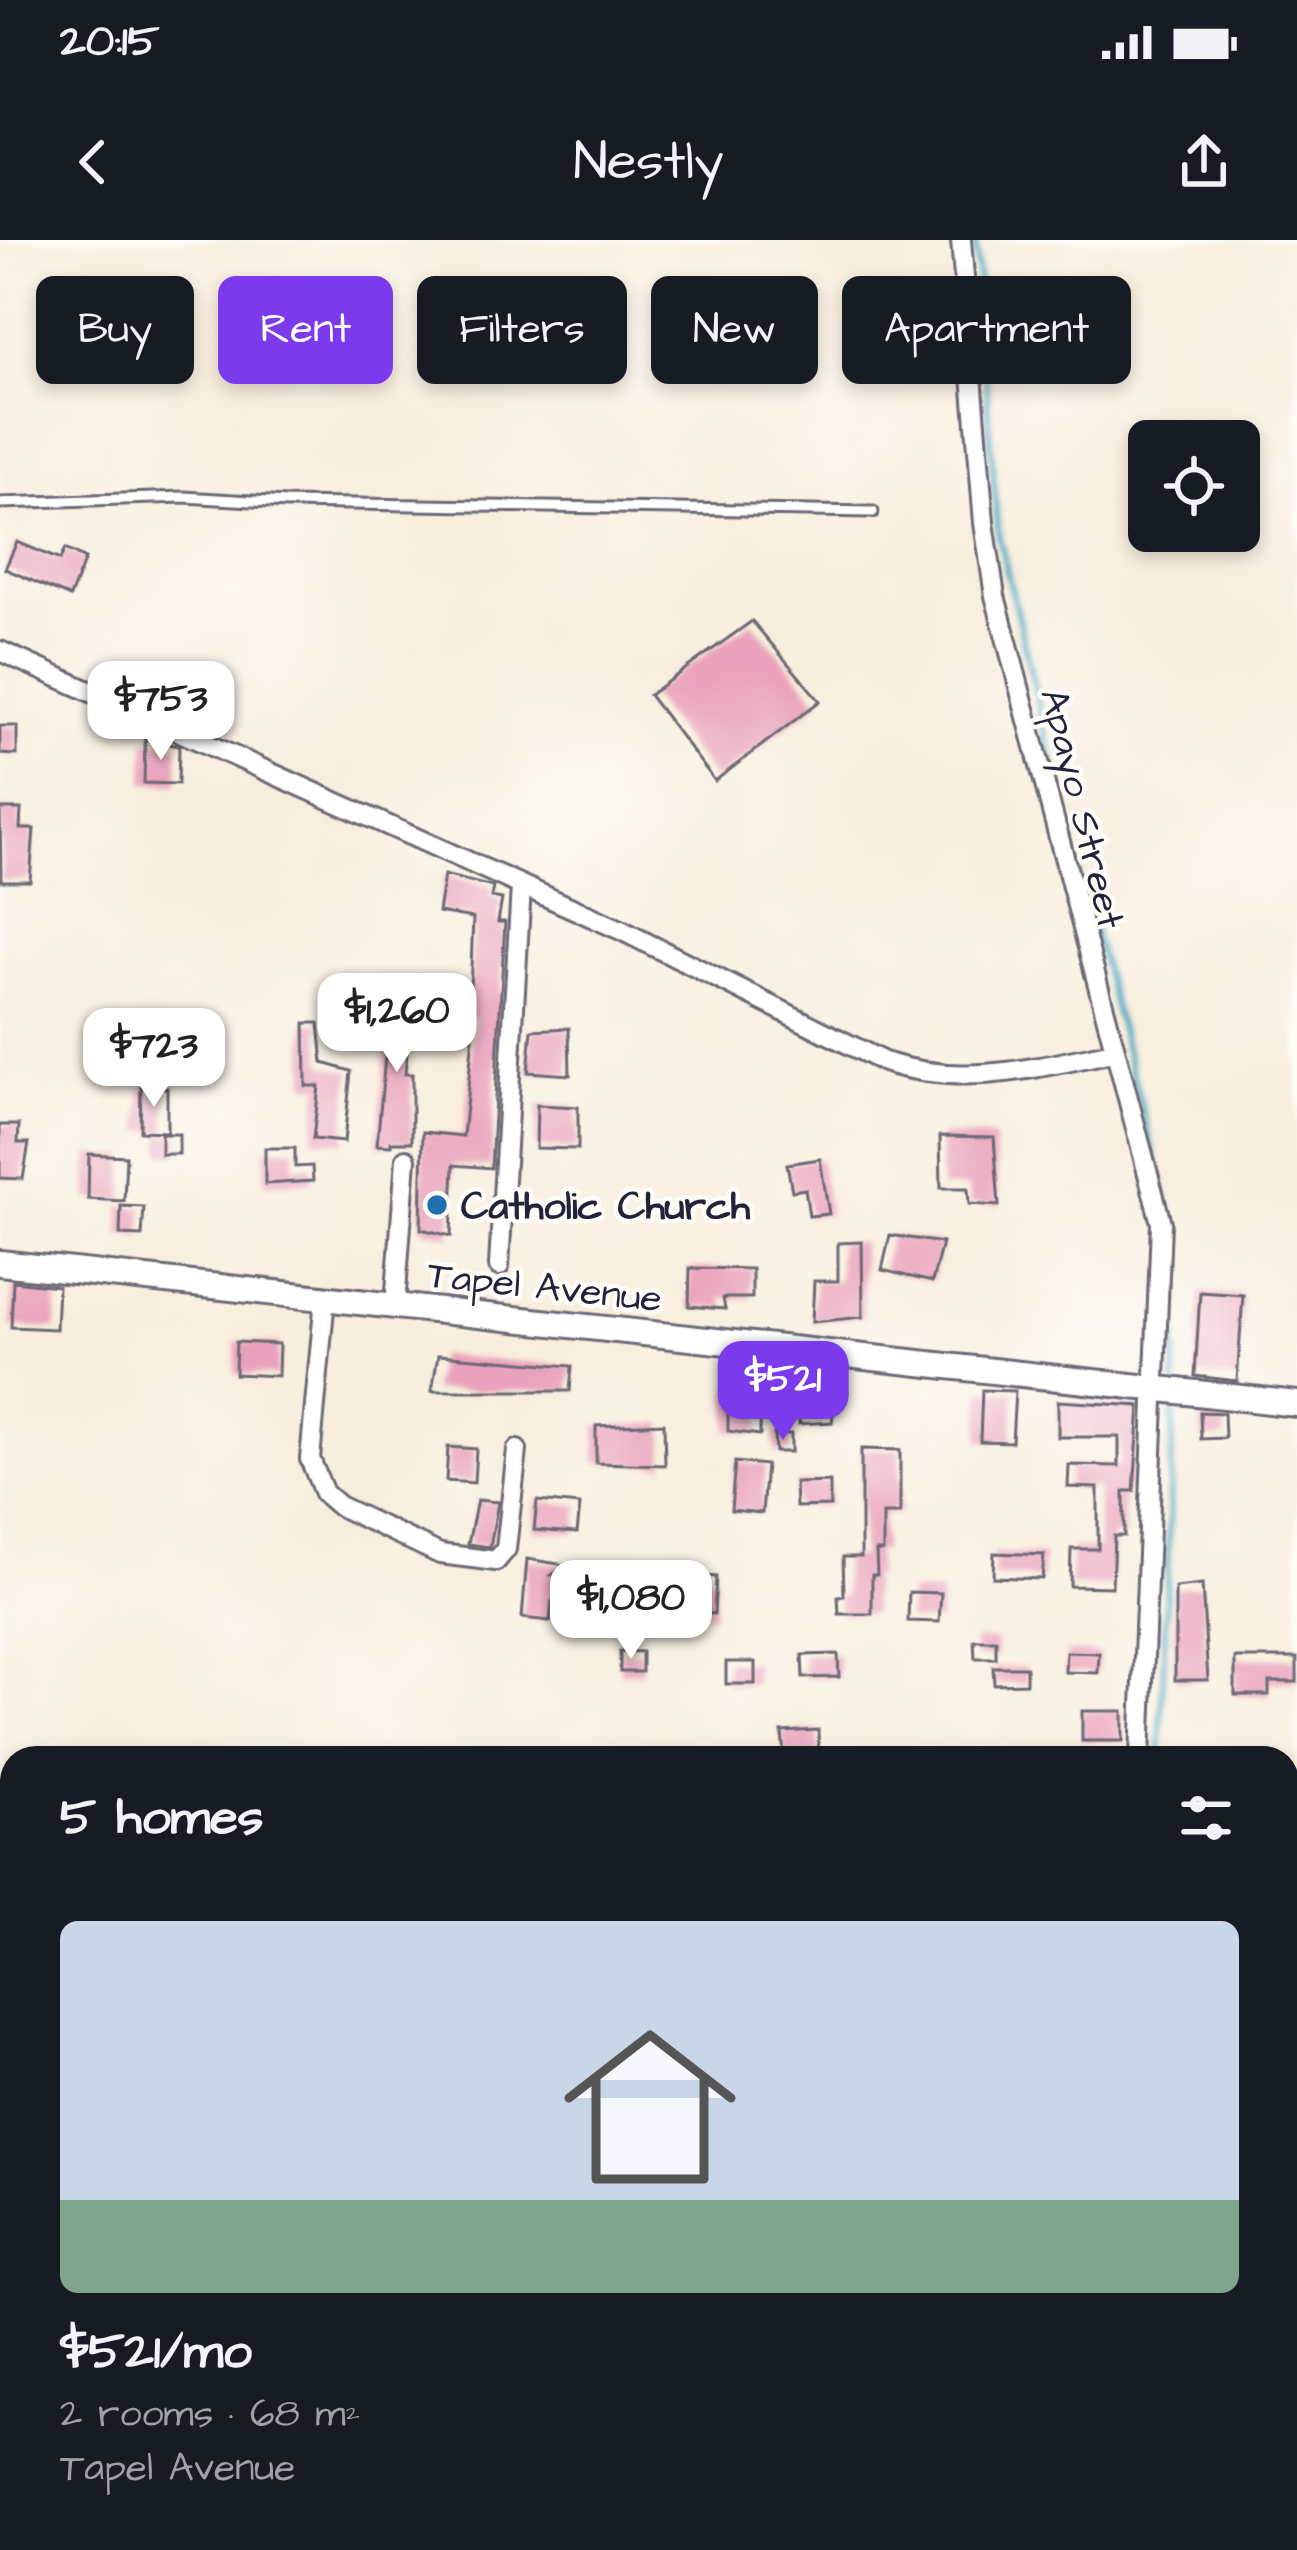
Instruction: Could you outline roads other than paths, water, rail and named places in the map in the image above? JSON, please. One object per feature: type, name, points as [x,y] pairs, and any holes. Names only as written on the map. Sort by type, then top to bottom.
[{"type":"street","name":"Apayo Street","points":[[961,240],[991,575],[1161,1223],[1141,1746]]},
{"type":"street","points":[[0,651],[623,932],[844,1045],[918,1073],[974,1078],[1113,1052]]},
{"type":"street","points":[[499,1266],[521,887]]},
{"type":"street","points":[[395,1305],[406,1159]]},
{"type":"street","name":"Tapel Avenue","points":[[0,1263],[1297,1404]]},
{"type":"street","points":[[326,1298],[310,1459],[324,1493],[339,1506],[440,1554],[496,1561],[506,1549],[517,1450]]},
{"type":"lane","points":[[0,503],[184,497],[287,503],[873,512]]},
{"type":"waterway","points":[[975,240],[998,533],[1080,881],[1178,1243],[1175,1383]]},
{"type":"waterway","points":[[1160,1746],[1174,1396]]},
{"type":"place","name":"Catholic Church","points":[[437,1205]]}]
